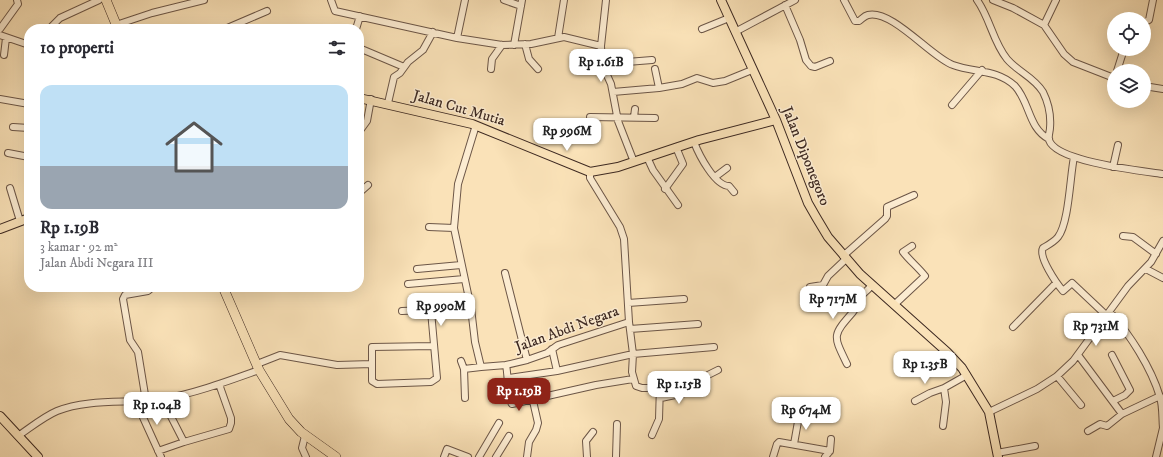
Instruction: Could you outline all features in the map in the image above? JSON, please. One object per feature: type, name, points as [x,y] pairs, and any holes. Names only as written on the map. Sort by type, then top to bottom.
[{"type":"highway","points":[[106,0],[116,24]]},
{"type":"highway","points":[[225,292],[258,367],[288,419],[306,436],[336,457]]},
{"type":"main road","name":"Jalan Diponegoro","points":[[721,0],[776,120],[808,203],[828,237],[871,286],[948,352],[967,375],[989,412],[998,455]]},
{"type":"main road","name":"Jalan Cut Mutia","points":[[364,98],[476,125],[590,172]]},
{"type":"main road","points":[[590,172],[596,172],[634,162],[676,147],[776,120]]},
{"type":"main road","points":[[0,228],[24,220]]},
{"type":"main road","points":[[0,416],[38,457]]},
{"type":"street","points":[[0,29],[18,4],[17,0]]},
{"type":"street","points":[[53,24],[60,18],[99,0]]},
{"type":"street","points":[[124,24],[152,13],[204,0]]},
{"type":"street","points":[[331,0],[335,11],[456,38],[502,45],[514,45],[568,37],[601,46]]},
{"type":"street","points":[[456,38],[465,0]]},
{"type":"street","points":[[504,0],[521,3],[514,45]]},
{"type":"street","points":[[558,38],[564,0]]},
{"type":"street","points":[[606,0],[601,46],[602,64],[613,92],[617,117],[634,162]]},
{"type":"street","points":[[735,32],[794,0]]},
{"type":"street","points":[[844,0],[852,19],[855,21],[859,22],[869,14],[876,14],[909,32],[952,65],[982,70],[1006,79],[1016,88],[1032,123],[1059,150],[1112,168],[1163,174]]},
{"type":"street","points":[[977,0],[982,7],[1000,50],[1008,61],[1032,79],[1044,94],[1050,113],[1049,139]]},
{"type":"street","points":[[993,0],[1013,8],[1044,26],[1064,54],[1073,62],[1085,69],[1107,76]]},
{"type":"street","points":[[1044,26],[1056,0]]},
{"type":"street","points":[[1151,12],[1153,0]]},
{"type":"street","points":[[785,5],[800,40],[802,52],[809,65],[815,68],[830,61]]},
{"type":"street","points":[[242,24],[267,11]]},
{"type":"street","points":[[358,24],[360,16]]},
{"type":"street","points":[[702,29],[729,18]]},
{"type":"street","points":[[388,103],[394,77],[400,74],[404,67],[423,50],[433,32]]},
{"type":"street","points":[[0,35],[24,43]]},
{"type":"street","points":[[4,55],[6,38]]},
{"type":"street","points":[[525,44],[529,59],[538,69]]},
{"type":"street","points":[[490,69],[492,59],[502,45]]},
{"type":"street","points":[[364,50],[404,67]]},
{"type":"street","points":[[602,64],[652,60]]},
{"type":"street","points":[[655,69],[659,88]]},
{"type":"street","points":[[613,92],[659,88],[682,84],[697,78],[713,83],[725,81],[752,70]]},
{"type":"street","points":[[952,105],[982,70]]},
{"type":"street","points":[[1151,87],[1163,89]]},
{"type":"street","points":[[0,99],[24,103]]},
{"type":"street","points":[[364,125],[367,121],[370,99]]},
{"type":"street","points":[[634,108],[634,117]]},
{"type":"street","points":[[590,117],[655,118]]},
{"type":"street","points":[[476,125],[458,184],[454,228],[471,308],[475,342],[481,365]]},
{"type":"street","points":[[13,127],[24,128]]},
{"type":"street","points":[[694,142],[705,165],[723,186],[729,186],[734,192]]},
{"type":"street","points":[[1112,168],[1118,145]]},
{"type":"street","points":[[665,189],[683,164],[676,147]]},
{"type":"street","points":[[8,154],[24,156]]},
{"type":"street","points":[[1074,156],[1069,203],[1061,232],[1058,237],[1041,250],[1042,255],[1056,283],[1064,291],[1072,283],[1108,314],[1129,335],[1138,350],[1160,396],[1163,428],[1156,457]]},
{"type":"street","points":[[647,157],[665,189],[678,205]]},
{"type":"street","points":[[715,177],[727,168]]},
{"type":"street","name":"Jalan Abdi Negara","points":[[464,369],[481,365],[506,365],[527,360],[547,354],[558,345],[629,322],[624,239],[620,227],[590,178],[590,172]]},
{"type":"street","points":[[364,188],[368,185]]},
{"type":"street","points":[[10,188],[20,221]]},
{"type":"street","points":[[810,287],[822,285],[845,257],[885,219],[887,216],[887,207],[914,195]]},
{"type":"street","points":[[428,227],[454,228]]},
{"type":"street","points":[[1123,236],[1133,237],[1156,254]]},
{"type":"street","points":[[989,412],[1032,392],[1057,376],[1078,355],[1131,283],[1146,269],[1161,248],[1163,241]]},
{"type":"street","points":[[894,305],[926,276],[917,266],[910,262],[903,252],[912,246]]},
{"type":"street","points":[[417,269],[461,265]]},
{"type":"street","points":[[1146,269],[1163,278]]},
{"type":"street","points":[[505,273],[527,360]]},
{"type":"street","points":[[408,284],[464,279]]},
{"type":"street","points":[[1013,327],[1056,283]]},
{"type":"street","points":[[847,364],[836,341],[838,330],[842,323],[854,311],[862,295],[871,286]]},
{"type":"street","points":[[142,292],[125,295],[123,299],[130,340],[138,352],[146,401]]},
{"type":"street","points":[[628,303],[684,299]]},
{"type":"street","points":[[402,311],[431,311],[446,309]]},
{"type":"street","points":[[431,311],[437,378],[431,382],[376,384],[372,381],[371,349],[374,346],[434,346]]},
{"type":"street","points":[[629,322],[633,354],[633,379],[638,388],[702,378],[718,370]]},
{"type":"street","points":[[630,329],[698,324]]},
{"type":"street","points":[[509,378],[557,371],[633,354],[714,347]]},
{"type":"street","points":[[552,349],[557,371]]},
{"type":"street","points":[[18,436],[57,411],[84,405],[162,399],[193,392],[219,384],[258,367],[280,355],[337,365],[372,364]]},
{"type":"street","points":[[1078,355],[1122,414]]},
{"type":"street","points":[[1112,355],[1130,390],[1125,395],[1113,401]]},
{"type":"street","points":[[461,361],[464,369],[465,398]]},
{"type":"street","points":[[506,365],[509,378],[511,404],[533,401],[589,386],[633,379]]},
{"type":"street","points":[[915,401],[944,388],[967,375]]},
{"type":"street","points":[[1057,376],[1081,405]]},
{"type":"street","points":[[136,402],[160,454],[184,442],[229,429],[231,418],[219,384]]},
{"type":"street","points":[[652,435],[659,419],[661,398],[660,385]]},
{"type":"street","points":[[942,426],[946,402],[944,388]]},
{"type":"street","points":[[661,398],[694,391]]},
{"type":"street","points":[[1088,431],[1100,424],[1107,426],[1122,414],[1160,396]]},
{"type":"street","points":[[162,399],[184,442]]},
{"type":"street","points":[[527,457],[528,444],[536,430],[538,423],[533,401]]},
{"type":"street","points":[[794,444],[799,416]]},
{"type":"street","points":[[479,457],[499,423]]},
{"type":"street","points":[[616,457],[618,424]]},
{"type":"street","points":[[587,457],[586,441],[593,432]]},
{"type":"street","points":[[306,436],[302,448],[306,457]]},
{"type":"street","points":[[496,457],[509,436]]},
{"type":"street","points":[[825,457],[830,451],[831,439]]},
{"type":"street","points":[[773,457],[778,442],[830,451]]},
{"type":"street","points":[[998,455],[1035,446]]},
{"type":"street","points":[[444,457],[447,448],[468,457]]}]
